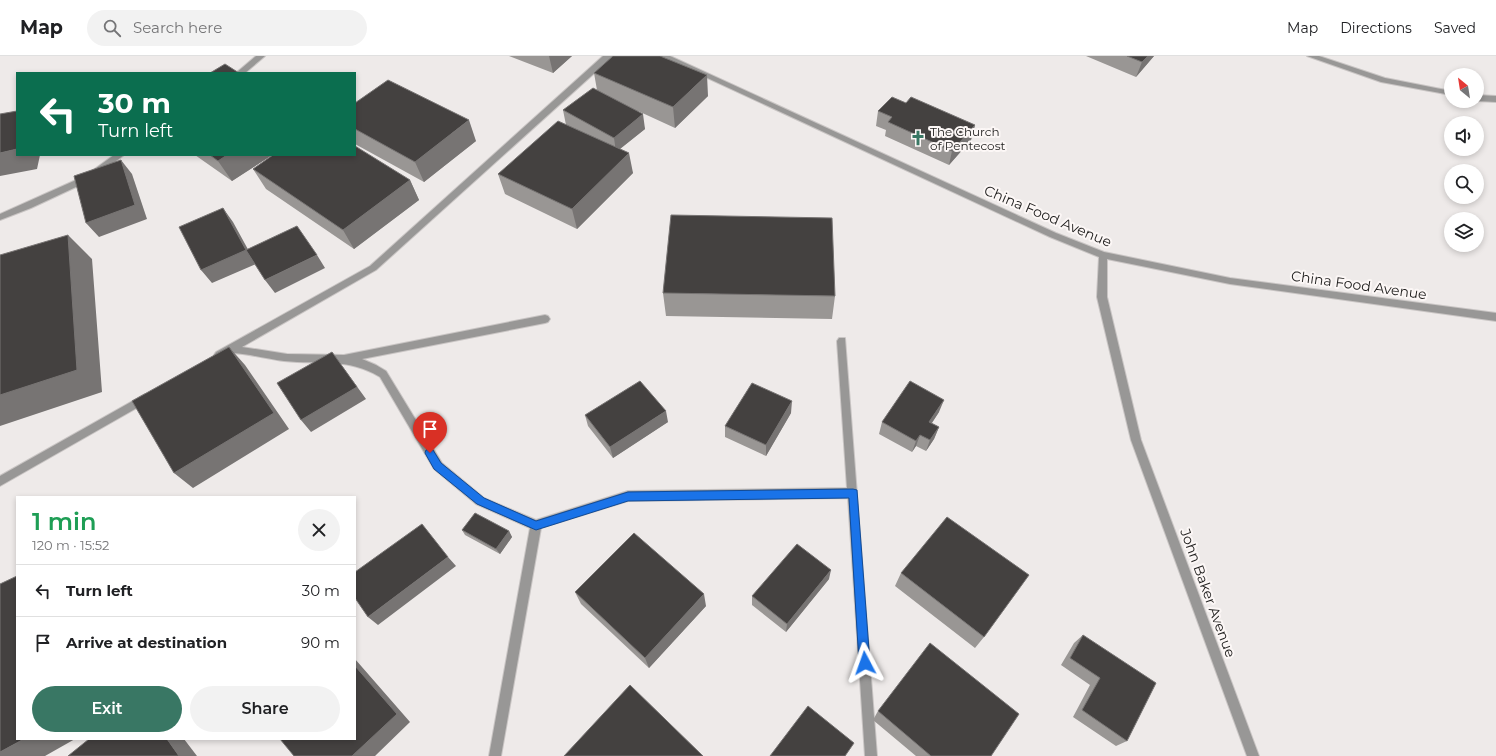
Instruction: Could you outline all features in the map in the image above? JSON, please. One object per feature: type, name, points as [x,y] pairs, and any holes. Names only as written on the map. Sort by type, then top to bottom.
[{"type":"street","points":[[241,72],[261,56]]},
{"type":"street","name":"China Food Avenue","points":[[664,56],[1053,235],[1103,255],[1230,281],[1496,317]]},
{"type":"street","points":[[1311,56],[1384,80],[1444,92]]},
{"type":"street","points":[[211,360],[373,268],[608,57]]},
{"type":"street","points":[[1484,98],[1496,99]]},
{"type":"street","points":[[0,217],[28,206],[88,178],[119,156]]},
{"type":"street","name":"John Baker Avenue","points":[[1103,255],[1102,297],[1136,440],[1252,756]]},
{"type":"street","points":[[231,349],[294,358],[344,358],[545,319]]},
{"type":"street","points":[[842,341],[871,756]]},
{"type":"street","points":[[344,358],[371,365],[382,374],[438,466],[480,501],[536,525],[628,496],[853,493]]},
{"type":"street","points":[[0,482],[156,392]]},
{"type":"street","points":[[495,756],[536,525]]},
{"type":"building","points":[[613,56],[660,56],[707,75],[673,107],[594,73]]},
{"type":"building","points":[[1127,56],[1148,56],[1142,62]]},
{"type":"building","points":[[225,64],[237,72],[212,72]]},
{"type":"building","points":[[388,80],[469,120],[415,162],[356,130],[356,102]]},
{"type":"building","points":[[593,88],[643,114],[614,138],[563,110]]},
{"type":"building","points":[[892,97],[906,103],[911,97],[975,125],[952,151],[888,122],[892,117],[878,111]]},
{"type":"building","points":[[16,111],[16,149],[0,153],[0,114]]},
{"type":"building","points":[[558,121],[629,153],[572,209],[498,174]]},
{"type":"building","points":[[356,147],[410,180],[343,230],[253,169],[272,156],[356,156]]},
{"type":"building","points":[[211,156],[226,156],[218,161]]},
{"type":"building","points":[[121,160],[135,205],[86,223],[74,176]]},
{"type":"building","points":[[223,208],[246,250],[201,270],[179,227]]},
{"type":"building","points":[[671,215],[832,218],[835,296],[663,293]]},
{"type":"building","points":[[297,226],[317,255],[265,280],[246,250]]},
{"type":"building","points":[[68,235],[77,370],[0,395],[0,255]]},
{"type":"building","points":[[229,347],[274,413],[174,473],[132,401]]},
{"type":"building","points":[[332,352],[357,387],[301,420],[277,383]]},
{"type":"building","points":[[640,381],[666,411],[610,447],[585,415]]},
{"type":"building","points":[[910,381],[944,400],[929,422],[939,427],[930,440],[920,435],[916,441],[882,422]]},
{"type":"building","points":[[752,383],[792,401],[766,445],[725,426]]},
{"type":"building","points":[[475,513],[509,531],[496,549],[462,530]]},
{"type":"building","points":[[947,517],[1029,575],[984,637],[901,573]]},
{"type":"building","points":[[422,524],[448,557],[368,617],[356,599],[356,571]]},
{"type":"building","points":[[634,533],[704,594],[645,658],[575,592]]},
{"type":"building","points":[[797,544],[831,570],[787,624],[752,596]]},
{"type":"building","points":[[16,576],[16,740],[22,740],[0,752],[0,584]]},
{"type":"building","points":[[1083,635],[1156,683],[1127,741],[1082,710],[1100,678],[1070,658]]},
{"type":"building","points":[[930,643],[1019,714],[991,756],[931,756],[878,711]]},
{"type":"building","points":[[356,667],[397,714],[352,756],[294,756],[281,740],[356,740]]},
{"type":"building","points":[[630,685],[703,756],[564,756]]},
{"type":"building","points":[[808,706],[854,743],[845,756],[770,756]]},
{"type":"building","points":[[88,740],[168,740],[179,756],[68,756]]},
{"type":"place","name":"The Church of Pentecost","points":[[918,138]]},
{"type":"route","points":[[430,453],[438,466],[480,501],[536,525],[628,496],[853,493],[865,663]]}]
